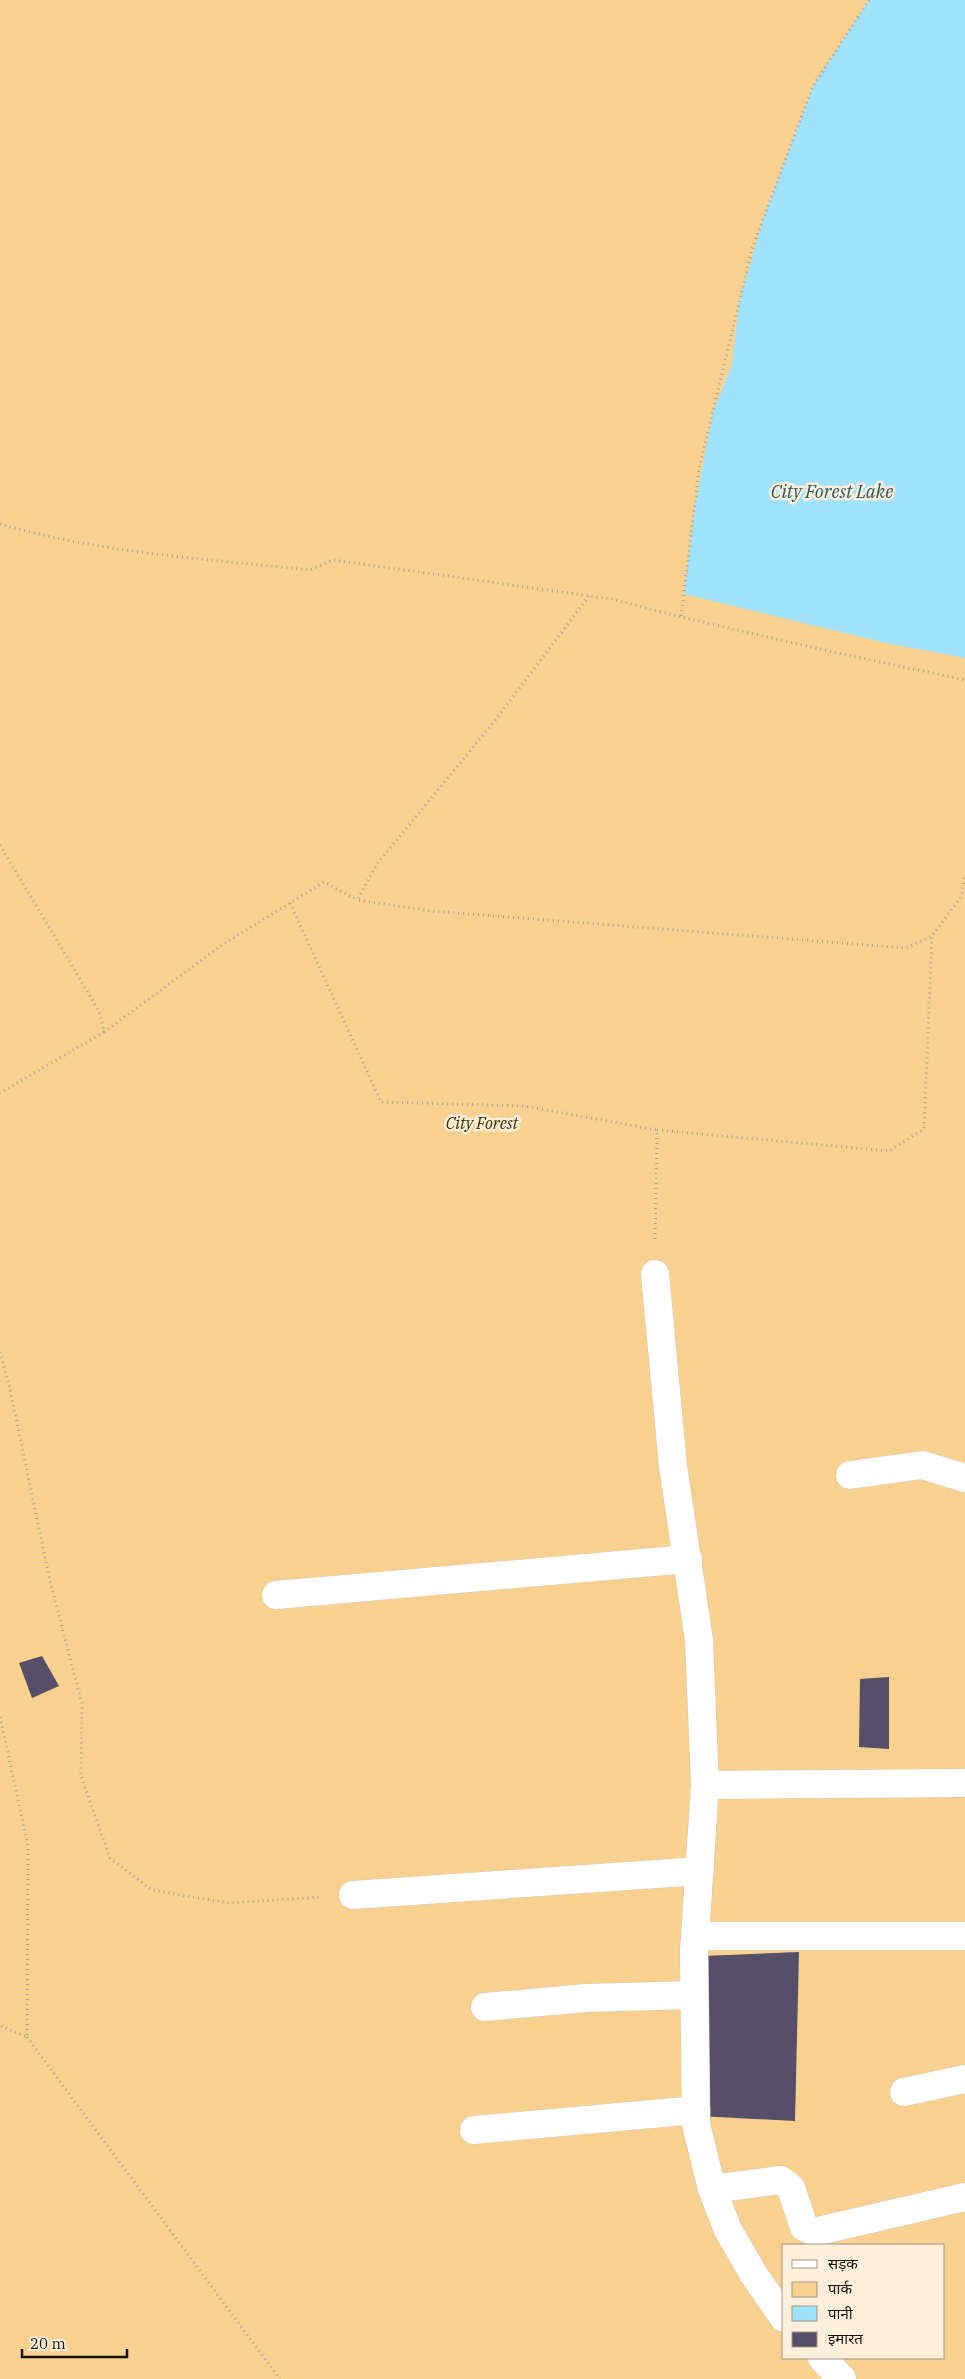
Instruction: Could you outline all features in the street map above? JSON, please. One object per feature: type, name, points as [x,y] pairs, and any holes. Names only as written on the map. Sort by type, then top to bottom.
[{"type":"street","points":[[655,1274],[673,1466],[699,1640],[705,1785],[695,1936],[696,2124],[712,2189],[728,2230],[754,2275],[782,2315]]},
{"type":"street","points":[[850,1476],[922,1465],[965,1478]]},
{"type":"street","points":[[276,1595],[688,1559]]},
{"type":"street","points":[[705,1785],[965,1783]]},
{"type":"street","points":[[353,1895],[700,1871]]},
{"type":"street","points":[[695,1936],[965,1936]]},
{"type":"street","points":[[485,2007],[586,1998],[694,1995]]},
{"type":"street","points":[[904,2092],[965,2079]]},
{"type":"street","points":[[474,2130],[696,2110]]},
{"type":"street","points":[[712,2189],[782,2180],[791,2188],[804,2227],[814,2232],[965,2197]]},
{"type":"street","points":[[823,2359],[842,2379]]},
{"type":"path","points":[[682,616],[699,469],[752,249],[813,86],[869,0]]},
{"type":"path","points":[[0,524],[35,534],[124,550],[310,570],[333,560],[612,599],[833,652],[965,680]]},
{"type":"path","points":[[357,900],[377,864],[497,718],[589,596]]},
{"type":"path","points":[[0,845],[100,1011],[104,1032]]},
{"type":"path","points":[[0,1093],[104,1032],[222,945],[324,882],[357,900],[431,911],[906,948],[932,936],[961,897],[965,875]]},
{"type":"path","points":[[290,903],[381,1102],[524,1106],[657,1130],[889,1151],[924,1128],[932,936]]},
{"type":"path","points":[[655,1274],[657,1130]]},
{"type":"path","points":[[0,1352],[9,1385],[50,1581],[82,1704],[81,1776],[110,1858],[152,1890],[229,1903],[353,1895]]},
{"type":"path","points":[[0,1717],[28,1846],[28,2037]]},
{"type":"path","points":[[0,2026],[28,2037],[280,2379]]},
{"type":"green space","name":"City Forest","points":[[0,0],[965,0],[965,2379],[0,2379]]},
{"type":"water","name":"City Forest Lake","points":[[869,0],[965,0],[965,658],[890,644],[684,594],[695,505],[713,411],[732,365],[739,302],[762,222],[813,86]]},
{"type":"building","points":[[42,1656],[59,1686],[32,1698],[19,1663]]},
{"type":"building","points":[[889,1677],[889,1749],[859,1747],[860,1679]]},
{"type":"building","points":[[799,1952],[795,2121],[699,2116],[703,1956]]}]
